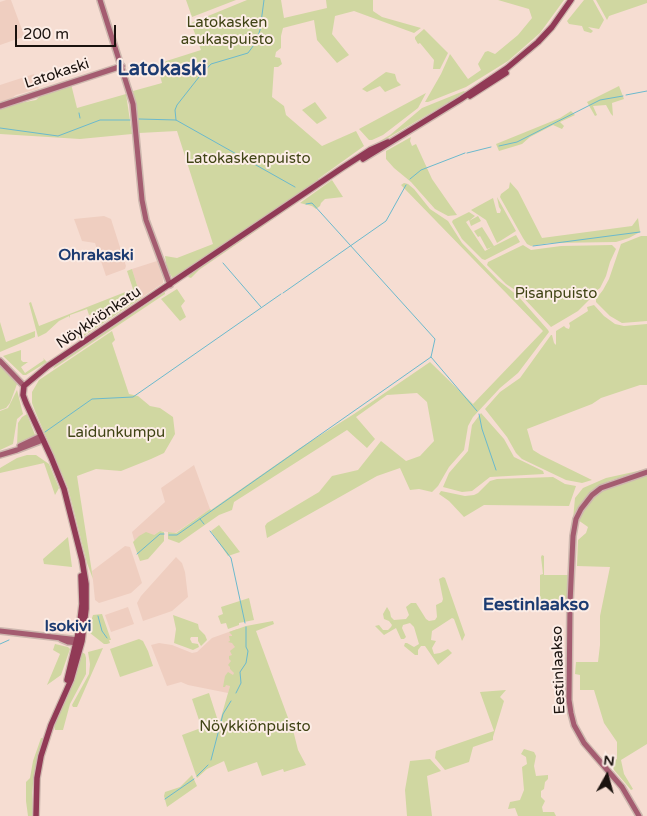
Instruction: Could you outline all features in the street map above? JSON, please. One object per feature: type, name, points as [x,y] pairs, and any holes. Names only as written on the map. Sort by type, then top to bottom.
[{"type":"main road","name":"Nöykkiönkatu","points":[[24,386],[48,366],[336,172],[370,150],[388,142],[461,99],[507,68],[538,42],[571,0]]},
{"type":"main road","name":"Nöykkiönkatu","points":[[461,99],[485,87],[524,58],[554,29],[576,0]]},
{"type":"main road","points":[[24,386],[23,395],[26,403],[64,489],[86,584],[86,609],[79,641],[64,694],[46,738],[41,756],[37,778],[36,816]]},
{"type":"street","points":[[100,0],[133,104],[142,200],[146,220],[170,285]]},
{"type":"street","name":"Latokaski","points":[[0,106],[122,66]]},
{"type":"street","points":[[0,361],[24,386]]},
{"type":"street","points":[[0,455],[42,438]]},
{"type":"street","name":"Eestinlaakso","points":[[639,816],[622,787],[584,743],[574,725],[571,713],[570,604],[576,519],[584,504],[601,488],[647,472]]},
{"type":"street","points":[[0,631],[79,641]]},
{"type":"shaded area","points":[[11,0],[24,35],[0,45],[0,2]]},
{"type":"shaded area","points":[[34,74],[38,89],[0,102],[0,85]]},
{"type":"shaded area","points":[[104,216],[111,219],[126,266],[125,269],[106,276],[95,243],[82,241],[74,219]]},
{"type":"shaded area","points":[[157,261],[163,283],[141,298],[132,269]]},
{"type":"shaded area","points":[[194,465],[210,509],[175,533],[160,531],[136,547],[132,532],[165,502],[161,488]]},
{"type":"shaded area","points":[[125,546],[130,547],[142,583],[131,593],[99,603],[95,600],[92,571]]},
{"type":"shaded area","points":[[176,557],[182,563],[185,572],[188,597],[172,611],[143,621],[137,603]]},
{"type":"shaded area","points":[[128,607],[134,624],[111,632],[105,615]]},
{"type":"shaded area","points":[[237,629],[239,658],[228,693],[181,682],[167,686],[151,645],[159,643],[172,645],[192,653],[197,652],[212,638]]},
{"type":"green space","points":[[186,0],[236,0],[192,17]]},
{"type":"green space","name":"Latokaskenpuisto","points":[[247,0],[281,0],[284,18],[327,8],[326,0],[373,0],[373,11],[382,17],[421,28],[414,33],[354,11],[335,16],[332,34],[349,55],[337,63],[317,40],[314,20],[283,28],[281,48],[276,52],[275,57],[280,58],[282,64],[274,67],[272,97],[284,106],[286,115],[322,146],[356,131],[364,146],[318,179],[319,181],[174,278],[167,269],[165,256],[177,258],[213,244],[177,131],[139,133],[133,91],[162,83],[157,64],[201,50],[191,23]]},
{"type":"green space","points":[[498,0],[564,0],[540,33],[508,61],[466,87],[425,102],[450,54],[468,79],[481,70],[478,64],[485,52],[488,51],[495,54],[518,35],[532,18],[529,9]]},
{"type":"green space","points":[[584,0],[593,0],[604,20],[599,29],[588,27],[593,31],[591,33],[584,31],[582,26],[569,24],[567,21]]},
{"type":"green space","points":[[596,0],[647,0],[647,3],[609,16],[607,20]]},
{"type":"green space","points":[[424,29],[448,53],[440,69],[433,69],[434,60],[415,39]]},
{"type":"green space","points":[[386,72],[395,74],[397,81],[401,85],[385,92],[380,86],[367,92],[362,89]]},
{"type":"green space","points":[[71,84],[77,108],[126,94],[132,134],[80,139],[0,134],[0,108],[19,102],[36,100],[42,94]]},
{"type":"green space","points":[[619,86],[624,99],[612,103],[613,116],[606,105],[593,106],[597,115],[595,116],[587,102]]},
{"type":"green space","points":[[464,91],[444,105],[380,141],[422,108]]},
{"type":"green space","points":[[426,93],[418,108],[383,135],[369,140],[359,129]]},
{"type":"green space","points":[[315,102],[327,118],[317,124],[302,110]]},
{"type":"green space","points":[[571,111],[575,115],[560,122],[564,126],[562,129],[553,125],[530,137],[522,144],[499,151],[496,144],[560,118]]},
{"type":"green space","points":[[411,137],[412,146],[416,144],[432,179],[457,215],[448,216],[435,209],[411,182],[386,159],[386,151]]},
{"type":"green space","points":[[332,180],[343,197],[325,199],[316,209],[300,203]]},
{"type":"green space","points":[[510,182],[518,191],[542,238],[632,226],[638,218],[640,232],[616,242],[550,243],[531,246],[523,238],[500,197],[509,188]]},
{"type":"green space","points":[[404,183],[414,189],[430,209],[448,221],[462,243],[498,280],[518,296],[549,332],[518,373],[500,388],[473,417],[468,426],[464,450],[449,467],[438,486],[432,492],[419,489],[410,490],[400,468],[377,476],[267,538],[265,526],[267,523],[319,492],[332,476],[358,470],[381,441],[406,461],[420,456],[434,441],[427,402],[417,393],[387,395],[356,417],[375,439],[367,448],[347,430],[234,502],[232,510],[219,515],[179,543],[168,539],[168,532],[176,533],[430,362],[473,404],[543,331],[401,185]]},
{"type":"green space","points":[[317,189],[199,270],[191,278],[188,277],[193,271]]},
{"type":"green space","points":[[497,197],[516,231],[497,243],[486,220],[471,210],[493,198],[497,213],[500,213],[501,210]]},
{"type":"green space","points":[[469,212],[475,216],[466,222],[485,251],[492,247],[487,249],[480,236],[478,237],[474,231],[482,227],[494,246],[516,235],[520,242],[485,260],[482,259],[462,239],[452,222]]},
{"type":"green space","points":[[478,216],[481,221],[471,226],[469,221]]},
{"type":"green space","points":[[641,236],[647,236],[647,321],[622,323],[610,316],[596,302],[596,299],[609,279],[621,244]]},
{"type":"green space","name":"Pisanpuisto","points":[[523,245],[531,250],[561,246],[612,245],[616,249],[606,276],[597,292],[578,311],[551,327],[518,292],[506,284],[487,265],[488,262]]},
{"type":"green space","points":[[132,269],[141,298],[79,339],[74,330],[76,328],[76,332],[80,337],[109,316],[105,310],[89,315],[87,309],[70,315],[70,318],[69,316],[59,321],[46,333],[38,337],[29,303],[31,302],[39,326],[133,289],[127,271]]},
{"type":"green space","points":[[177,289],[185,301],[181,306],[186,317],[180,321],[161,299]]},
{"type":"green space","points":[[165,292],[165,294],[53,369],[56,364]]},
{"type":"green space","points":[[594,305],[615,324],[624,326],[647,324],[647,385],[640,385],[601,398],[592,404],[527,429],[533,450],[592,480],[582,483],[566,480],[522,459],[485,409],[500,392],[520,378],[551,335],[556,345],[556,331],[564,326],[569,329],[569,323],[588,311],[587,307]]},
{"type":"green space","points":[[0,322],[6,342],[35,331],[35,337],[0,352]]},
{"type":"green space","name":"Laidunkumpu","points":[[112,331],[115,340],[112,343],[129,394],[138,396],[150,406],[160,408],[173,417],[175,434],[164,453],[151,459],[121,471],[96,469],[77,476],[93,579],[87,563],[68,488],[32,403],[32,392],[39,380]]},
{"type":"green space","points":[[21,350],[21,360],[28,362],[21,367],[25,373],[44,360],[43,358],[47,362],[23,375],[3,356]]},
{"type":"green space","points":[[0,364],[17,384],[10,403],[6,408],[0,410]]},
{"type":"green space","points":[[17,390],[23,414],[17,419],[13,444],[0,450],[0,411],[8,408]]},
{"type":"green space","points":[[481,413],[504,439],[514,457],[543,471],[544,474],[490,477],[472,491],[462,492],[443,487],[449,473],[468,451],[472,425]]},
{"type":"green space","points":[[27,414],[35,435],[33,438],[17,445],[18,423]]},
{"type":"green space","points":[[36,455],[49,464],[59,488],[55,495],[44,463],[0,473],[0,468],[17,458]]},
{"type":"green space","points":[[647,469],[609,481],[594,489],[581,503],[573,519],[575,498],[583,488],[606,478]]},
{"type":"green space","points":[[647,474],[647,744],[621,760],[624,774],[633,789],[631,790],[609,764],[617,759],[617,742],[604,723],[594,690],[580,690],[580,675],[575,674],[576,662],[598,662],[600,616],[610,567],[577,566],[578,540],[586,533],[588,527],[578,520],[580,514],[592,498],[602,490]]},
{"type":"green space","points":[[553,477],[565,484],[576,486],[569,506],[484,505],[464,517],[449,501],[439,494],[441,491],[465,496],[474,495],[490,481],[497,479]]},
{"type":"green space","points":[[219,525],[240,552],[228,556],[211,531]]},
{"type":"green space","points":[[160,531],[164,532],[164,541],[148,559],[140,561],[133,542],[146,532],[154,535]]},
{"type":"green space","points":[[68,537],[72,567],[44,564],[43,559]]},
{"type":"green space","points":[[542,555],[544,556],[544,575],[568,575],[568,598],[565,600],[540,600],[540,575],[543,574]]},
{"type":"green space","points":[[445,578],[465,635],[462,641],[452,618],[432,631],[431,640],[436,641],[432,648],[434,654],[448,649],[452,653],[438,665],[425,646],[421,646],[418,650],[418,655],[415,655],[404,646],[405,643],[414,647],[419,644],[414,627],[410,623],[403,625],[402,628],[406,637],[404,639],[401,639],[396,628],[384,635],[375,626],[379,625],[383,630],[388,630],[391,627],[392,625],[384,619],[383,614],[387,607],[394,620],[406,619],[409,615],[406,607],[411,603],[416,603],[426,619],[429,621],[435,620],[437,617],[436,605],[442,602],[443,599],[439,579]]},
{"type":"green space","points":[[249,598],[254,620],[239,623],[239,625],[228,629],[226,623],[221,624],[218,616],[223,614],[221,607]]},
{"type":"green space","points":[[102,614],[111,640],[107,644],[104,644],[90,633],[93,615]]},
{"type":"green space","points":[[173,615],[198,624],[199,629],[207,640],[201,646],[198,637],[191,637],[192,643],[198,644],[199,647],[193,650],[174,643],[176,629]]},
{"type":"green space","name":"Nöykkiönpuisto","points":[[273,621],[274,624],[256,631],[294,734],[298,750],[306,765],[284,772],[283,769],[262,776],[257,762],[228,772],[224,761],[207,769],[197,778],[182,735],[220,721],[230,686],[226,685],[223,687],[225,676],[228,672],[233,675],[234,673],[228,665],[231,661],[229,656],[232,655],[230,651],[235,647],[232,643],[228,642],[230,641],[229,636],[232,636],[229,632],[246,626]]},
{"type":"green space","points":[[139,639],[143,641],[153,666],[120,677],[110,649]]},
{"type":"green space","points":[[55,644],[70,649],[61,675],[47,685],[60,654],[53,650]]},
{"type":"green space","points":[[103,648],[77,707],[73,707],[72,705],[89,674],[88,652]]},
{"type":"green space","points":[[82,652],[86,658],[86,674],[70,704],[63,730],[55,730],[54,725],[71,685]]},
{"type":"green space","points":[[506,690],[500,697],[504,701],[493,740],[473,747],[469,762],[445,770],[435,758],[436,751],[494,731],[480,692]]},
{"type":"green space","points":[[209,693],[218,721],[201,726],[192,699]]},
{"type":"green space","points":[[41,738],[43,738],[32,793],[33,816],[28,816],[26,782],[30,778],[33,761]]},
{"type":"green space","points":[[524,749],[534,752],[536,756],[534,766],[536,776],[548,775],[544,789],[541,791],[541,797],[545,801],[542,807],[543,812],[554,812],[556,816],[518,816],[515,808],[508,809],[510,802],[520,800],[524,790],[522,767],[527,764],[526,757],[521,754]]},
{"type":"green space","points":[[430,759],[441,771],[427,776],[432,816],[407,816],[405,790],[410,761]]},
{"type":"green space","points":[[192,775],[197,786],[167,807],[164,796],[165,792],[180,787]]},
{"type":"waterway","points":[[176,120],[175,110],[177,105],[211,64],[248,53],[256,42],[260,30],[264,0]]},
{"type":"waterway","points":[[626,95],[647,91]]},
{"type":"waterway","points":[[499,146],[517,142],[600,100],[623,96]]},
{"type":"waterway","points":[[79,113],[80,118]]},
{"type":"waterway","points":[[139,119],[176,120],[295,187]]},
{"type":"waterway","points":[[0,128],[58,136],[100,120],[130,120]]},
{"type":"waterway","points":[[467,153],[491,147]]},
{"type":"waterway","points":[[410,179],[421,170],[465,153]]},
{"type":"waterway","points":[[283,293],[386,221],[406,185]]},
{"type":"waterway","points":[[169,535],[177,535],[431,357],[435,339],[312,203],[306,204]]},
{"type":"waterway","points":[[533,246],[640,232]]},
{"type":"waterway","points":[[223,263],[261,307]]},
{"type":"waterway","points":[[45,432],[92,399],[133,397],[281,294]]},
{"type":"waterway","points":[[431,357],[477,411]]},
{"type":"waterway","points":[[479,414],[496,470]]},
{"type":"waterway","points":[[200,519],[204,524]]},
{"type":"waterway","points":[[210,531],[231,558],[245,623]]},
{"type":"waterway","points":[[137,554],[160,534],[164,534]]},
{"type":"waterway","points":[[98,616],[102,631],[107,638]]},
{"type":"waterway","points":[[236,693],[241,683],[240,672],[246,663],[248,651],[246,647],[246,627]]},
{"type":"waterway","points":[[0,644],[9,640]]},
{"type":"waterway","points":[[211,760],[223,714],[231,701]]},
{"type":"waterway","points":[[197,776],[208,765]]},
{"type":"waterway","points":[[165,799],[194,779]]},
{"type":"district","name":"Latokaski","points":[[162,70]]},
{"type":"district","name":"Ohrakaski","points":[[96,256]]},
{"type":"district","name":"Eestinlaakso","points":[[536,605]]},
{"type":"district","name":"Isokivi","points":[[68,627]]},
{"type":"park label","name":"Latokasken asukaspuisto","points":[[227,32]]}]
